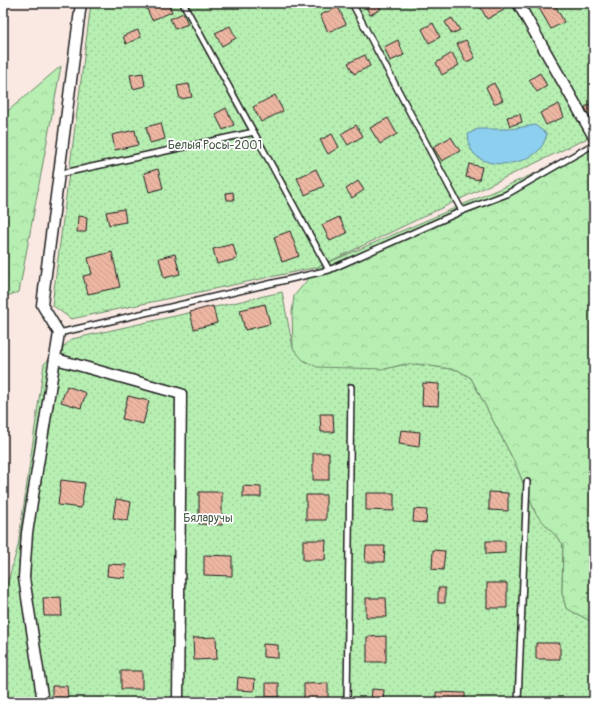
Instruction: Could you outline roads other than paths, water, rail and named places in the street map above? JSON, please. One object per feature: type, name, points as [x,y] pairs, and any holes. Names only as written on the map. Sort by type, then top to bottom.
[{"type":"street","points":[[44,702],[24,578],[27,533],[59,333],[42,305],[81,3]]},
{"type":"street","points":[[518,3],[593,132]]},
{"type":"street","points":[[56,359],[181,394],[178,702]]},
{"type":"lane","points":[[183,3],[329,270]]},
{"type":"lane","points":[[352,3],[462,211]]},
{"type":"lane","points":[[59,174],[254,132]]},
{"type":"lane","points":[[59,333],[329,270],[462,211],[507,194],[594,144]]},
{"type":"lane","points":[[347,702],[351,387]]},
{"type":"lane","points":[[518,702],[527,482]]},
{"type":"water","points":[[535,125],[547,134],[542,147],[536,153],[520,161],[501,164],[491,163],[482,160],[475,155],[469,145],[468,134],[478,129],[510,129]]},
{"type":"park label","name":"Белыя Росы-2001","points":[[215,145]]},
{"type":"park label","name":"Бяларучы","points":[[208,518]]}]
